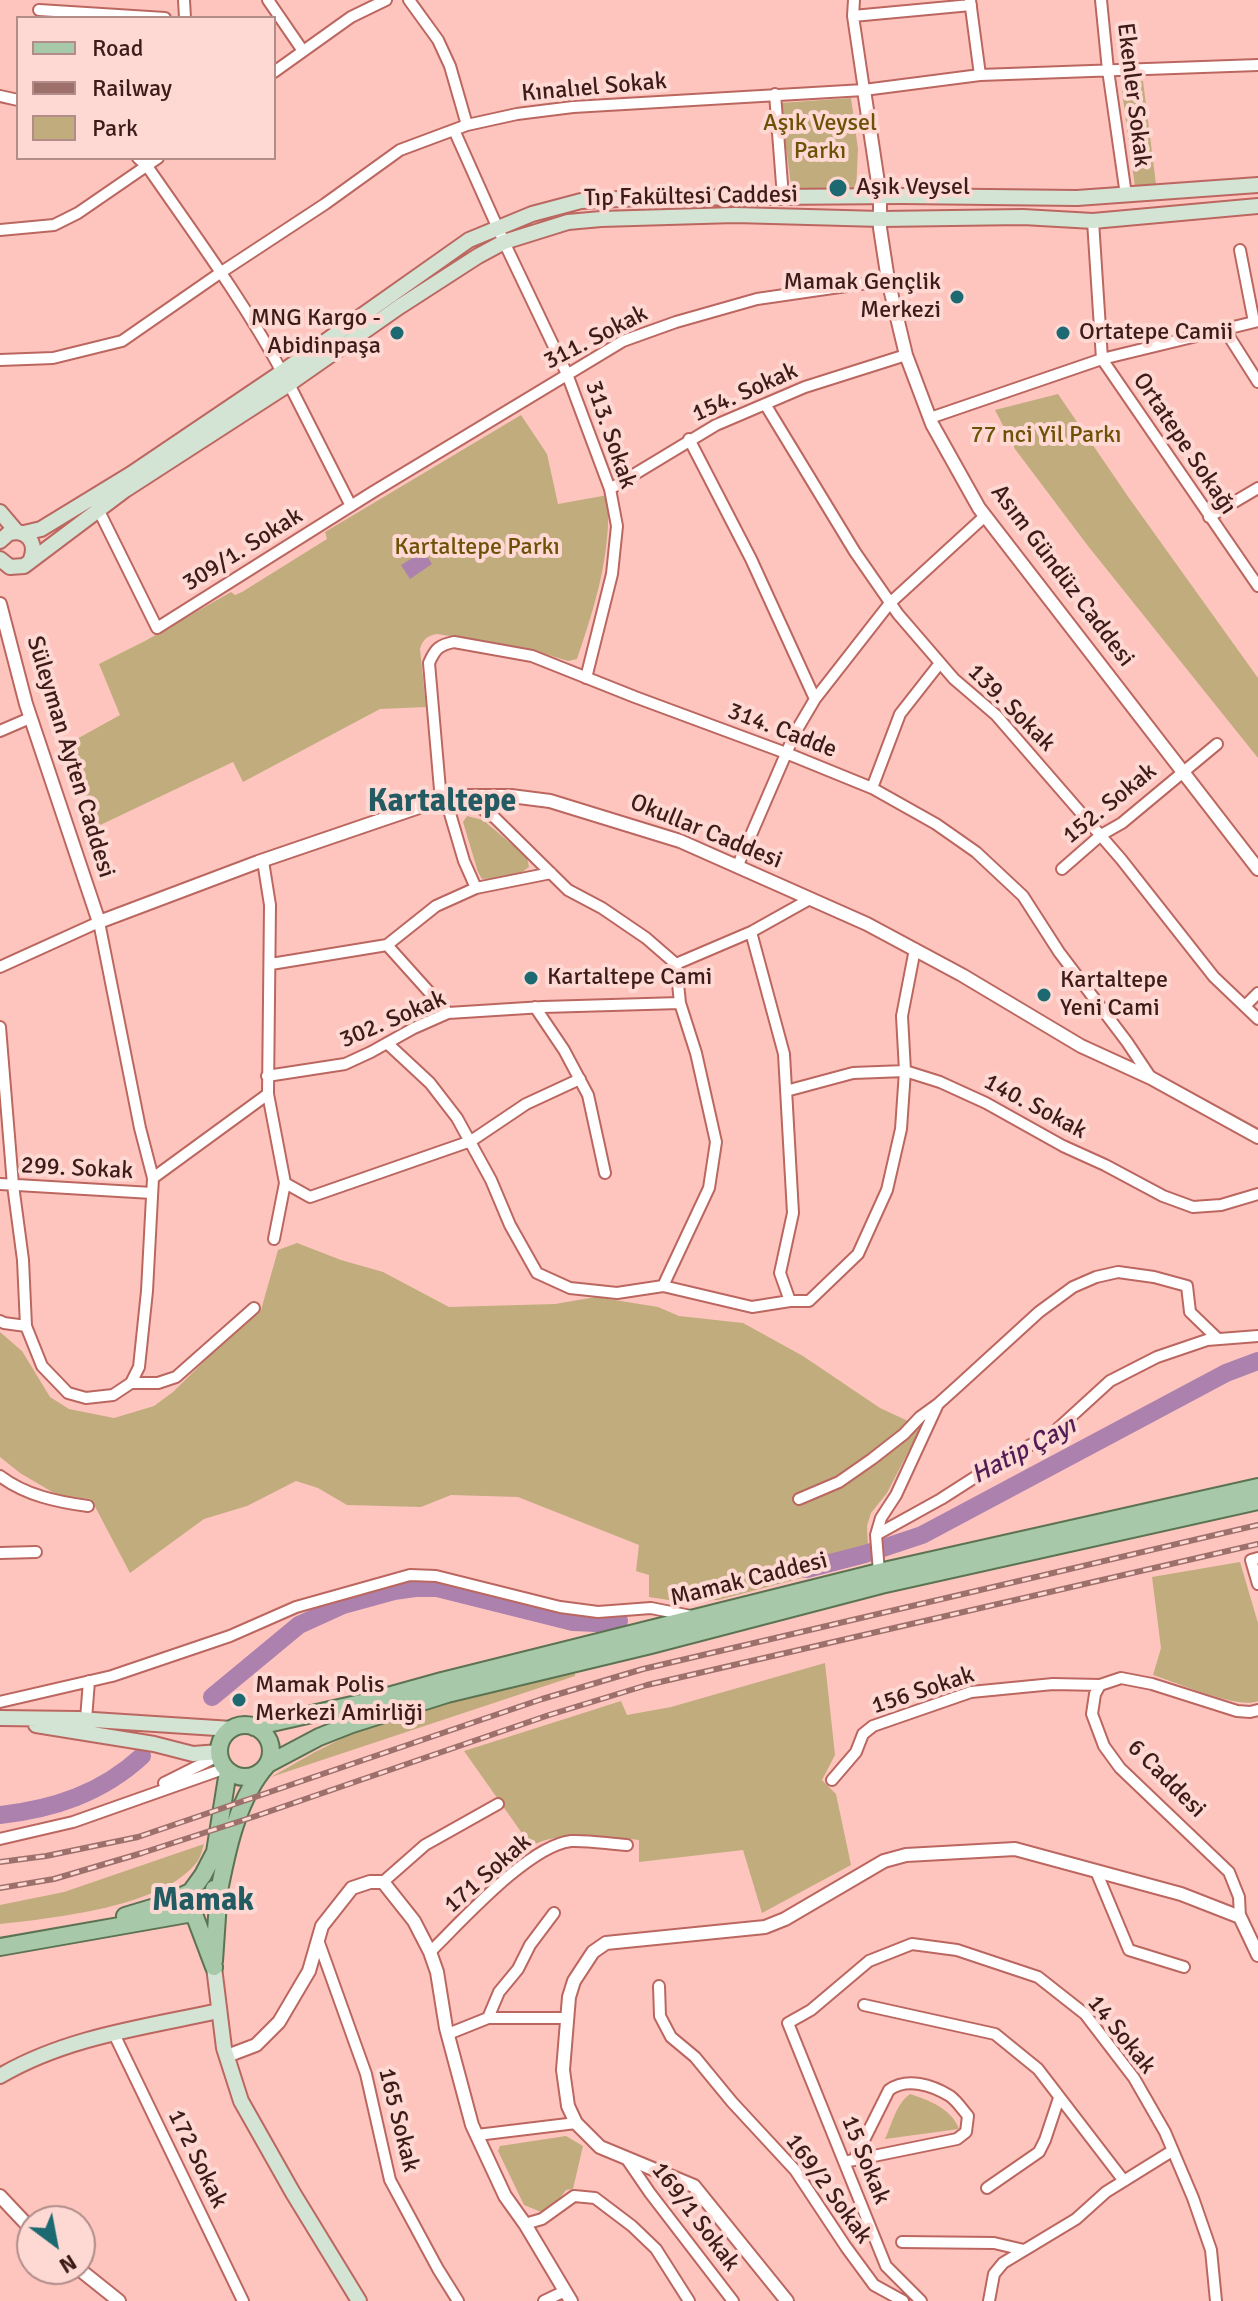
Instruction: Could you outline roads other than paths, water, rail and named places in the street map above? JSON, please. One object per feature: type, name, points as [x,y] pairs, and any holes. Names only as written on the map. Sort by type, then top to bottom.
[{"type":"main road","points":[[0,541],[9,533],[41,529],[131,474],[286,378],[469,240],[532,214],[581,201],[640,198],[1077,198],[1258,185]]},
{"type":"main road","name":"Tıp Fakültesi Caddesi","points":[[3,566],[20,568],[98,509],[286,378],[478,256],[504,242],[568,222],[735,215],[881,219],[1023,217],[1093,221],[1258,206]]},
{"type":"main road","points":[[0,512],[29,537],[33,546],[31,559]]},
{"type":"main road","name":"Mamak Caddesi","points":[[254,1727],[370,1701],[697,1618],[878,1564],[1258,1487]]},
{"type":"main road","name":"Mamak Caddesi","points":[[265,1767],[319,1737],[447,1694],[677,1639],[881,1585],[1258,1501]]},
{"type":"main road","points":[[0,1718],[154,1744],[224,1762],[241,1777],[248,1777],[265,1767]]},
{"type":"main road","points":[[0,1718],[86,1719],[232,1729]]},
{"type":"main road","points":[[0,1947],[194,1914],[210,1915],[217,1907],[244,1797],[265,1767],[271,1749],[261,1731],[254,1727],[239,1726],[222,1740],[224,1762],[215,1852],[186,1902],[194,1914],[214,1967]]},
{"type":"main road","points":[[0,1937],[105,1921],[153,1908],[201,1884],[216,1891],[214,1967],[219,2011],[227,2056],[241,2101],[359,2301]]},
{"type":"main road","points":[[0,2076],[23,2063],[74,2043],[219,2011]]},
{"type":"street","points":[[268,0],[303,51]]},
{"type":"street","points":[[276,71],[351,17],[386,0]]},
{"type":"street","points":[[409,0],[438,40],[450,66],[467,125]]},
{"type":"street","points":[[854,0],[853,16],[864,90]]},
{"type":"street","name":"Ekenler Sokak","points":[[1101,0],[1126,195]]},
{"type":"street","points":[[853,16],[970,2],[980,75]]},
{"type":"street","points":[[39,9],[137,16]]},
{"type":"street","name":"Kınalıel Sokak","points":[[0,360],[53,358],[122,341],[400,150],[467,125],[517,114],[573,107],[864,90],[980,75],[1258,65]]},
{"type":"street","name":"Asım Gündüz Caddesi","points":[[864,90],[880,196],[880,228],[888,280],[906,355],[930,418],[985,516],[1258,869]]},
{"type":"street","points":[[775,94],[783,197]]},
{"type":"street","name":"313. Sokak","points":[[454,130],[567,374],[610,489],[617,526],[612,574],[586,678]]},
{"type":"street","points":[[140,160],[260,331],[351,506]]},
{"type":"street","points":[[0,230],[54,225],[78,213],[155,160]]},
{"type":"street","name":"Ortatepe Sokağı","points":[[1093,221],[1102,359],[1258,586]]},
{"type":"street","points":[[930,418],[1102,359],[1256,321],[1240,250]]},
{"type":"street","name":"311. Sokak","points":[[351,506],[623,341],[757,299],[888,280]]},
{"type":"street","points":[[1225,330],[1258,382]]},
{"type":"street","name":"154. Sokak","points":[[610,489],[716,425],[805,387],[906,355]]},
{"type":"street","name":"139. Sokak","points":[[765,404],[855,552],[890,603],[954,679],[996,715],[1101,835],[1214,977],[1258,1019]]},
{"type":"street","points":[[689,439],[751,559],[815,699]]},
{"type":"street","points":[[1209,517],[1258,488]]},
{"type":"street","name":"309/1. Sokak","points":[[98,509],[157,628],[351,506]]},
{"type":"street","points":[[738,865],[786,753],[815,699],[890,603],[985,516]]},
{"type":"street","name":"Süleyman Ayten Caddesi","points":[[0,604],[30,718],[99,922]]},
{"type":"street","name":"314. Cadde","points":[[444,800],[429,663],[434,650],[442,644],[454,642],[515,652],[786,753],[872,788],[936,824],[976,852],[1023,896],[1059,952],[1151,1078]]},
{"type":"street","points":[[872,788],[900,714],[940,663]]},
{"type":"street","points":[[0,731],[30,718]]},
{"type":"street","name":"152. Sokak","points":[[1062,869],[1101,835],[1159,794],[1217,744]]},
{"type":"street","points":[[464,796],[495,818],[568,890],[602,908],[646,938],[676,964],[680,1003],[696,1053],[716,1142],[709,1188],[663,1286]]},
{"type":"street","name":"Okullar Caddesi","points":[[99,922],[263,861],[444,800],[464,796],[511,796],[550,801],[680,841],[867,924],[1081,1046],[1151,1078],[1258,1137]]},
{"type":"street","points":[[444,800],[476,888]]},
{"type":"street","points":[[263,861],[270,905],[268,1094],[285,1183],[274,1239]]},
{"type":"street","points":[[271,964],[387,945],[436,906],[476,888],[551,873]]},
{"type":"street","points":[[676,964],[751,932],[810,899]]},
{"type":"street","points":[[0,967],[99,922],[140,1128],[153,1178],[139,1367],[131,1383],[113,1395],[86,1398],[68,1393],[42,1366],[26,1326],[23,1260],[13,1185],[0,1027]]},
{"type":"street","points":[[751,932],[784,1054],[793,1213],[780,1273],[790,1301]]},
{"type":"street","points":[[387,945],[448,1013]]},
{"type":"street","points":[[387,1043],[430,1083],[457,1118],[537,1273],[570,1288],[617,1293],[663,1286],[752,1307],[809,1301],[858,1254],[887,1190],[901,1129],[905,1071],[902,1016],[915,949]]},
{"type":"street","points":[[1245,1006],[1258,993]]},
{"type":"street","name":"302. Sokak","points":[[267,1076],[345,1064],[448,1013],[680,1003]]},
{"type":"street","points":[[535,1007],[564,1050],[588,1095],[605,1173]]},
{"type":"street","name":"140. Sokak","points":[[786,1091],[853,1073],[905,1071],[940,1082],[986,1103],[1063,1146],[1163,1196],[1193,1207],[1221,1205],[1258,1194]]},
{"type":"street","points":[[285,1183],[310,1197],[471,1141],[526,1104],[580,1079]]},
{"type":"street","points":[[153,1178],[268,1094]]},
{"type":"street","name":"299. Sokak","points":[[0,1184],[152,1193]]},
{"type":"street","points":[[799,1499],[839,1482],[904,1434],[1039,1312],[1073,1287],[1096,1277],[1118,1272],[1187,1286],[1190,1312],[1218,1339]]},
{"type":"street","points":[[131,1383],[158,1383],[176,1377],[254,1308]]},
{"type":"street","points":[[0,1321],[26,1326]]},
{"type":"street","points":[[876,1539],[1005,1458],[1052,1434],[1110,1381],[1157,1357],[1207,1340],[1258,1336]]},
{"type":"street","points":[[878,1564],[876,1539],[881,1518],[896,1495],[938,1404]]},
{"type":"street","points":[[0,1476],[53,1501],[88,1506]]},
{"type":"street","points":[[0,1553],[36,1552]]},
{"type":"street","points":[[1254,1559],[1258,1584]]},
{"type":"street","points":[[0,1702],[112,1676],[230,1636],[296,1607],[410,1575],[436,1576],[560,1607],[598,1612],[651,1608],[697,1618]]},
{"type":"street","points":[[1100,1685],[1121,1678],[1152,1684],[1237,1711],[1258,1710]]},
{"type":"street","points":[[86,1719],[89,1681]]},
{"type":"street","name":"156 Sokak","points":[[832,1780],[856,1752],[863,1734],[873,1726],[971,1692],[1053,1684],[1100,1685]]},
{"type":"street","name":"6 Caddesi","points":[[1100,1685],[1095,1694],[1092,1714],[1104,1746],[1120,1768],[1229,1872],[1239,1897],[1240,1917],[1258,1955]]},
{"type":"street","points":[[0,1839],[73,1822],[224,1762]]},
{"type":"street","points":[[227,2056],[256,2045],[279,2022],[309,1971],[322,1926],[352,1888],[370,1882],[383,1882],[425,1845],[498,1804]]},
{"type":"street","name":"171 Sokak","points":[[430,1952],[519,1868],[551,1847],[571,1841],[627,1845]]},
{"type":"street","points":[[787,2301],[694,2186],[600,2147],[576,2123],[568,2106],[563,2070],[569,1997],[574,1981],[593,1952],[606,1943],[765,1927],[785,1919],[884,1861],[906,1855],[1015,1849],[1181,1894],[1240,1917]]},
{"type":"street","points":[[1096,1871],[1129,1950],[1184,1967]]},
{"type":"street","points":[[383,1882],[414,1921],[430,1952],[472,2125],[505,2196],[568,2296],[544,2301]]},
{"type":"street","points":[[488,2018],[499,1992],[518,1969],[530,1945],[554,1913]]},
{"type":"street","name":"165 Sokak","points":[[318,1940],[366,2074],[390,2180],[458,2301]]},
{"type":"street","name":"14 Sokak","points":[[788,2023],[811,2010],[869,1961],[912,1944],[957,1950],[1038,1977],[1085,2014],[1134,2078],[1165,2132],[1211,2250],[1216,2301]]},
{"type":"street","name":"169/2 Sokak","points":[[659,1986],[660,2016],[671,2037],[695,2057],[795,2170],[874,2285],[903,2301]]},
{"type":"street","points":[[864,2005],[995,2034],[1038,2069],[1124,2181]]},
{"type":"street","points":[[448,2034],[488,2018],[567,2018]]},
{"type":"street","name":"15 Sokak","points":[[788,2023],[849,2161],[886,2266],[921,2301]]},
{"type":"street","name":"172 Sokak","points":[[114,2034],[243,2301]]},
{"type":"street","points":[[909,2081],[933,2089],[952,2097],[968,2116],[966,2132],[957,2139],[849,2161],[889,2090],[895,2086],[909,2081]]},
{"type":"street","points":[[987,2188],[1039,2152],[1059,2098]]},
{"type":"street","points":[[477,2135],[576,2123]]},
{"type":"street","points":[[989,2301],[994,2274],[1003,2263],[1076,2219],[1106,2192],[1172,2151]]},
{"type":"street","name":"169/1 Sokak","points":[[626,2158],[733,2301]]},
{"type":"street","points":[[0,2196],[16,2213]]},
{"type":"street","points":[[525,2224],[542,2219],[574,2196],[595,2198],[656,2249],[689,2301]]},
{"type":"street","points":[[902,2242],[994,2243],[1024,2250]]},
{"type":"street","points":[[96,2283],[119,2301]]},
{"type":"waterway","name":"Hatip Çayı","points":[[807,1569],[922,1535],[1226,1373],[1258,1361]]},
{"type":"waterway","name":"Hatip Çayı","points":[[212,1697],[299,1625],[343,1605],[394,1591],[437,1588],[573,1622],[619,1621]]},
{"type":"waterway","name":"Hatip Çayı","points":[[0,1815],[76,1797],[111,1780],[142,1756]]},
{"type":"railway","points":[[0,1862],[138,1837],[542,1699],[643,1669],[1258,1525]]},
{"type":"railway","points":[[0,1888],[54,1879],[142,1853],[549,1715],[647,1685],[1258,1544]]},
{"type":"place","name":"Aşık Veysel","points":[[838,188]]},
{"type":"place","name":"Mamak Gençlik Merkezi","points":[[957,297]]},
{"type":"place","name":"MNG Kargo - Abidinpaşa","points":[[397,333]]},
{"type":"place","name":"Ortatepe Camii","points":[[1063,333]]},
{"type":"place","name":"Kartaltepe Cami","points":[[531,978]]},
{"type":"place","name":"Kartaltepe Yeni Cami","points":[[1044,995]]},
{"type":"place","name":"Mamak Polis Merkezi Amirliği","points":[[239,1700]]},
{"type":"district","name":"Kartaltepe","points":[[442,803]]},
{"type":"district","name":"Mamak","points":[[203,1902]]},
{"type":"park label","name":"Aşık Veysel Parkı","points":[[820,138]]},
{"type":"park label","name":"77 nci Yil Parkı","points":[[1046,436]]},
{"type":"park label","name":"Kartaltepe Parkı","points":[[477,548]]}]
